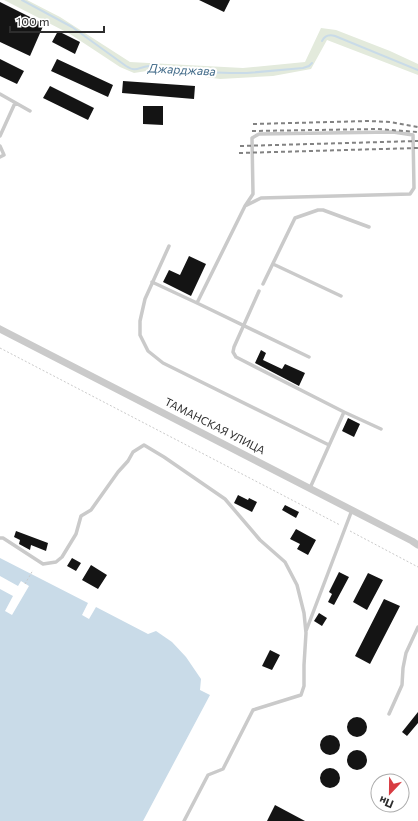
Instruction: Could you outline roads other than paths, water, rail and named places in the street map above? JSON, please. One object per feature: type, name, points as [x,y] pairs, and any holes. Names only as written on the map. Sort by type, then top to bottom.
[{"type":"street","name":"ТАМАНСКАЯ УЛИЦА","points":[[0,329],[418,545]]},
{"type":"lane","points":[[0,94],[30,111]]},
{"type":"lane","points":[[0,136],[15,103]]},
{"type":"lane","points":[[197,303],[245,206],[253,194],[252,138],[259,134],[393,132],[413,134],[414,188],[410,194],[261,198],[245,206]]},
{"type":"lane","points":[[0,146],[4,155],[0,157]]},
{"type":"lane","points":[[263,284],[295,218],[318,210],[323,210],[369,227]]},
{"type":"lane","points":[[169,246],[145,299],[140,321],[140,335],[148,351],[162,363],[329,445]]},
{"type":"lane","points":[[273,264],[341,296]]},
{"type":"lane","points":[[152,282],[309,357]]},
{"type":"lane","points":[[259,291],[234,347],[233,352],[236,357],[344,412],[381,429]]},
{"type":"lane","points":[[310,488],[344,412]]},
{"type":"lane","points":[[0,538],[3,538],[43,564],[56,562],[62,557],[76,534],[82,516],[91,510],[118,472],[128,461],[133,452],[144,445],[225,499],[260,540],[285,562],[297,585],[304,613],[306,633],[304,686],[301,695],[253,710],[223,769],[208,775],[184,821]]},
{"type":"lane","points":[[306,633],[352,510]]},
{"type":"lane","points":[[389,714],[402,685],[406,653],[418,628]]},
{"type":"water","points":[[0,558],[88,603],[82,615],[89,619],[96,607],[148,634],[156,631],[172,642],[186,657],[201,679],[200,690],[210,695],[143,821],[0,821]]},
{"type":"waterway","name":"Джарджава","points":[[22,0],[72,27],[126,66],[133,69],[149,66],[175,71],[247,73],[303,68],[312,63]]},
{"type":"waterway","name":"Джарджава","points":[[322,41],[324,37],[331,35],[335,36],[418,70]]},
{"type":"railway","points":[[253,124],[369,121],[390,122],[418,127]]},
{"type":"railway","points":[[252,131],[377,129],[418,132]]},
{"type":"railway","points":[[240,146],[418,141]]},
{"type":"railway","points":[[239,153],[418,148]]}]
